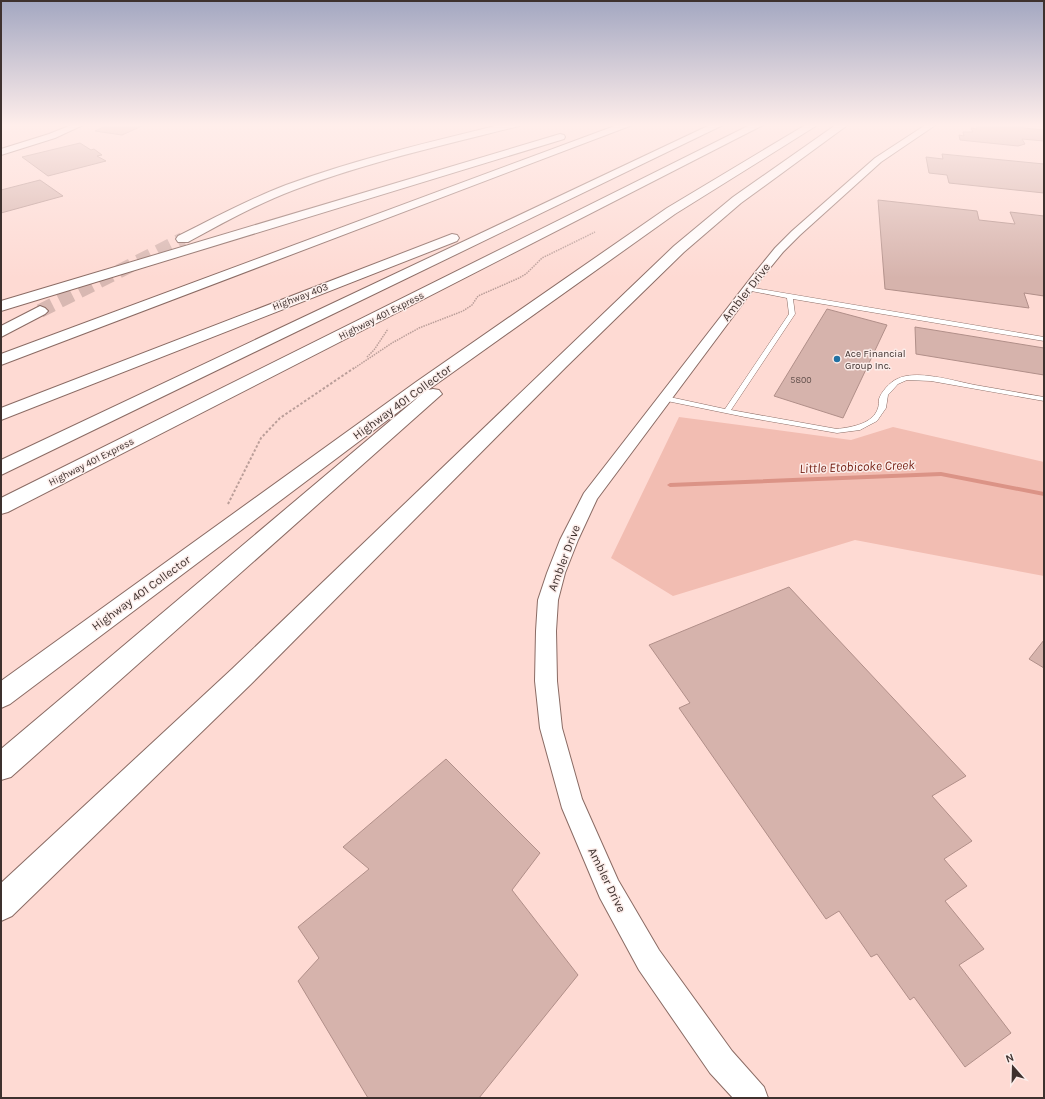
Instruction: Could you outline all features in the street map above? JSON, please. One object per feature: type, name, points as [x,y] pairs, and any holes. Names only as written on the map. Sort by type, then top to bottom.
[{"type":"highway","points":[[183,238],[249,205],[326,175]]},
{"type":"highway","points":[[3,306],[436,175]]},
{"type":"highway","points":[[1,360],[493,175]]},
{"type":"highway","points":[[1,468],[612,175]]},
{"type":"highway","name":"Highway 401 Express","points":[[1,507],[658,175]]},
{"type":"highway","name":"Highway 401 Collector","points":[[1,696],[422,386],[521,318],[671,211],[730,175]]},
{"type":"highway","points":[[1,905],[241,678],[560,363],[679,249],[737,200],[772,175]]},
{"type":"highway","name":"Highway 403","points":[[1,414],[279,304],[600,181]]},
{"type":"highway","points":[[1,332],[40,311]]},
{"type":"highway","points":[[1,767],[521,318]]},
{"type":"highway","points":[[1,516],[199,406]]},
{"type":"street","name":"Ambler Drive","points":[[753,1098],[721,1062],[649,960],[609,889],[570,800],[551,728],[546,681],[546,631],[548,600],[556,573],[569,540],[590,497],[779,250],[813,216],[860,175]]},
{"type":"lane","points":[[748,289],[1044,339]]},
{"type":"lane","points":[[727,411],[792,314],[790,297]]},
{"type":"lane","points":[[665,398],[821,429],[849,430],[873,420],[882,408],[884,396],[894,385],[900,380],[912,378],[931,379],[1044,399]]},
{"type":"path","points":[[227,506],[253,451],[269,428],[298,405],[361,363],[419,328],[463,311],[472,305],[478,296],[519,278],[526,274],[542,258],[595,232]]},
{"type":"path","points":[[361,363],[381,341],[404,303]]},
{"type":"shaded area","points":[[679,417],[851,440],[893,427],[1044,462],[1044,576],[855,540],[673,596],[611,558]]},
{"type":"building","points":[[947,175],[1044,175],[1044,193],[949,183]]},
{"type":"building","points":[[40,180],[63,196],[1,213],[1,190]]},
{"type":"building","points":[[878,200],[977,211],[979,220],[1015,224],[1010,212],[1044,216],[1044,296],[1024,293],[1029,308],[885,289]]},
{"type":"building","points":[[827,309],[887,325],[843,418],[774,396]]},
{"type":"building","points":[[915,327],[1044,348],[1044,375],[916,354]]},
{"type":"building","points":[[789,587],[966,776],[932,796],[972,841],[944,859],[967,886],[945,901],[984,949],[959,965],[1011,1033],[965,1067],[914,997],[910,1000],[877,954],[871,957],[839,911],[826,919],[679,708],[690,703],[649,645]]},
{"type":"building","points":[[1044,640],[1044,668],[1029,659]]},
{"type":"building","points":[[446,759],[540,853],[512,890],[578,975],[479,1098],[368,1098],[298,981],[319,958],[298,927],[369,869],[343,847]]},
{"type":"waterway","name":"Little Etobicoke Creek","points":[[670,485],[941,474],[1044,494]]},
{"type":"tunnel","points":[[40,311],[183,239]]},
{"type":"place","name":"Ace Financial Group Inc.","points":[[837,359]]}]
